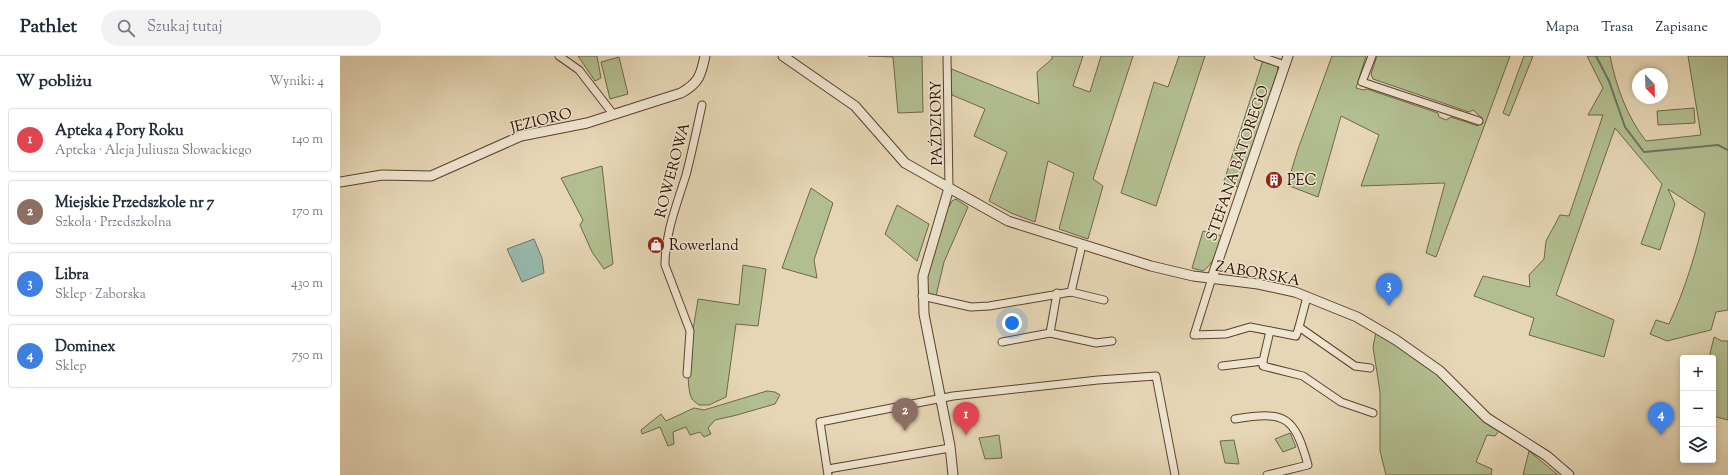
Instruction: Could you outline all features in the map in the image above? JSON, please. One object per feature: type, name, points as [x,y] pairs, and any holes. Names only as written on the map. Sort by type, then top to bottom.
[{"type":"street","points":[[559,56],[579,70],[613,114]]},
{"type":"street","name":"JEZIORO","points":[[340,182],[382,175],[431,176],[521,136],[580,124],[681,93],[691,88],[702,73],[704,56]]},
{"type":"street","name":"ZABORSKA","points":[[783,56],[855,106],[905,163],[1008,221],[1151,266],[1212,278],[1258,284],[1295,292],[1357,317],[1396,340],[1440,371],[1487,418],[1547,456],[1569,475]]},
{"type":"street","name":"PAŹDZIORY","points":[[947,56],[949,188]]},
{"type":"street","points":[[1258,56],[1287,60]]},
{"type":"street","points":[[1372,56],[1361,85],[1444,114],[1473,116],[1479,121]]},
{"type":"street","name":"STEFANA BATOREGO","points":[[1212,278],[1287,60]]},
{"type":"street","name":"ROWEROWA","points":[[687,374],[690,331],[665,265],[668,231],[686,173],[702,105]]},
{"type":"street","points":[[949,188],[923,276],[922,296],[924,314],[950,448],[953,475]]},
{"type":"street","points":[[1071,292],[1082,245]]},
{"type":"street","points":[[1212,278],[1194,335],[1226,334],[1250,327],[1296,336],[1307,297]]},
{"type":"street","points":[[922,296],[971,307],[989,306],[1057,293],[1071,292],[1104,300]]},
{"type":"street","points":[[1050,333],[1057,293]]},
{"type":"street","points":[[1299,327],[1355,366],[1370,368]]},
{"type":"street","points":[[1270,331],[1263,361],[1264,366],[1303,376],[1344,403],[1373,413]]},
{"type":"street","points":[[1002,342],[1050,333],[1096,343],[1112,341]]},
{"type":"street","points":[[1222,366],[1263,361]]},
{"type":"street","points":[[950,448],[828,472],[820,422],[941,398],[1098,380],[1156,376],[1175,475]]},
{"type":"street","points":[[1235,419],[1270,414],[1280,417],[1296,431],[1302,444],[1308,465],[1267,475]]},
{"type":"green space","points":[[578,56],[597,56],[601,78],[595,81]]},
{"type":"green space","points":[[868,56],[922,56],[923,112],[898,113],[893,57]]},
{"type":"green space","points":[[1052,56],[1083,56],[1073,86],[1090,92],[1101,56],[1133,56],[1093,179],[1103,186],[1088,239],[1059,229],[1074,173],[1048,161],[1035,222],[1011,213],[989,201],[1007,152],[974,136],[985,109],[952,95],[949,68],[1039,104],[1037,72],[1052,59]]},
{"type":"green space","points":[[1179,56],[1205,56],[1156,206],[1121,193],[1154,82],[1168,87]]},
{"type":"green space","points":[[1332,56],[1366,56],[1356,88],[1363,90],[1367,89],[1438,113],[1439,117],[1446,120],[1451,117],[1478,126],[1481,117],[1473,110],[1469,112],[1373,79],[1371,74],[1377,56],[1510,56],[1436,257],[1426,253],[1445,183],[1361,186],[1379,135],[1341,116],[1318,197],[1287,185],[1298,149]]},
{"type":"green space","points":[[1524,56],[1533,56],[1509,116],[1503,113]]},
{"type":"green space","points":[[1587,56],[1610,56],[1615,79],[1623,101],[1633,122],[1646,141],[1701,135],[1688,56],[1728,56],[1728,310],[1716,312],[1711,330],[1667,341],[1650,334],[1656,320],[1669,324],[1690,270],[1705,213],[1668,189],[1675,204],[1660,250],[1641,244],[1662,184],[1615,128],[1556,295],[1614,320],[1604,357],[1529,335],[1534,318],[1474,296],[1483,276],[1530,287],[1529,275],[1544,259],[1546,241],[1560,215],[1569,216],[1603,115],[1588,115],[1603,88]]},
{"type":"green space","points":[[619,57],[628,94],[610,99],[601,62]]},
{"type":"green space","points":[[1263,60],[1277,65],[1278,70],[1239,187],[1223,184]]},
{"type":"green space","points":[[1694,108],[1695,123],[1658,125],[1657,111]]},
{"type":"green space","points":[[602,166],[613,264],[604,269],[592,252],[580,225],[583,220],[561,178]]},
{"type":"green space","points":[[811,188],[833,203],[814,260],[817,278],[782,268]]},
{"type":"green space","points":[[956,199],[968,207],[944,262],[936,296],[924,294],[926,276],[946,206],[949,207],[952,201]]},
{"type":"green space","points":[[897,205],[929,224],[917,261],[885,234]]},
{"type":"green space","points":[[1203,231],[1222,236],[1213,260],[1203,271],[1192,268]]},
{"type":"green space","points":[[743,265],[766,269],[758,326],[736,324],[726,397],[709,405],[699,405],[692,399],[688,379],[690,350],[698,299],[739,305]]},
{"type":"green space","points":[[1376,332],[1426,364],[1479,417],[1499,431],[1495,436],[1487,435],[1476,462],[1492,469],[1491,475],[1386,475],[1380,451],[1380,392],[1373,347]]},
{"type":"green space","points":[[1714,337],[1722,341],[1728,341],[1728,420],[1716,417],[1716,355],[1710,355]]},
{"type":"green space","points":[[767,391],[775,392],[780,395],[775,404],[715,420],[708,428],[711,434],[704,437],[700,432],[690,435],[686,427],[673,432],[674,444],[668,446],[660,427],[642,434],[641,430],[661,414],[666,421],[694,408],[704,410]]},
{"type":"green space","points":[[1290,433],[1296,447],[1283,452],[1275,439]]},
{"type":"green space","points":[[999,435],[1002,458],[985,459],[979,438]]},
{"type":"green space","points":[[1234,440],[1239,464],[1225,463],[1220,441]]},
{"type":"green space","points":[[1529,451],[1558,475],[1523,475]]},
{"type":"water","points":[[534,239],[542,258],[544,273],[522,282],[507,249]]},
{"type":"waterway","points":[[1596,56],[1609,81],[1625,127],[1644,152],[1718,145],[1728,150]]},
{"type":"place","name":"PEC","points":[[1274,180]]},
{"type":"place","name":"Rowerland","points":[[656,245]]},
{"type":"place","name":"Libra","points":[[1389,306]]},
{"type":"place","name":"Miejskie Przedszkole nr 7","points":[[905,431]]},
{"type":"place","name":"Apteka 4 Pory Roku","points":[[966,435]]},
{"type":"place","name":"Dominex","points":[[1661,435]]}]
